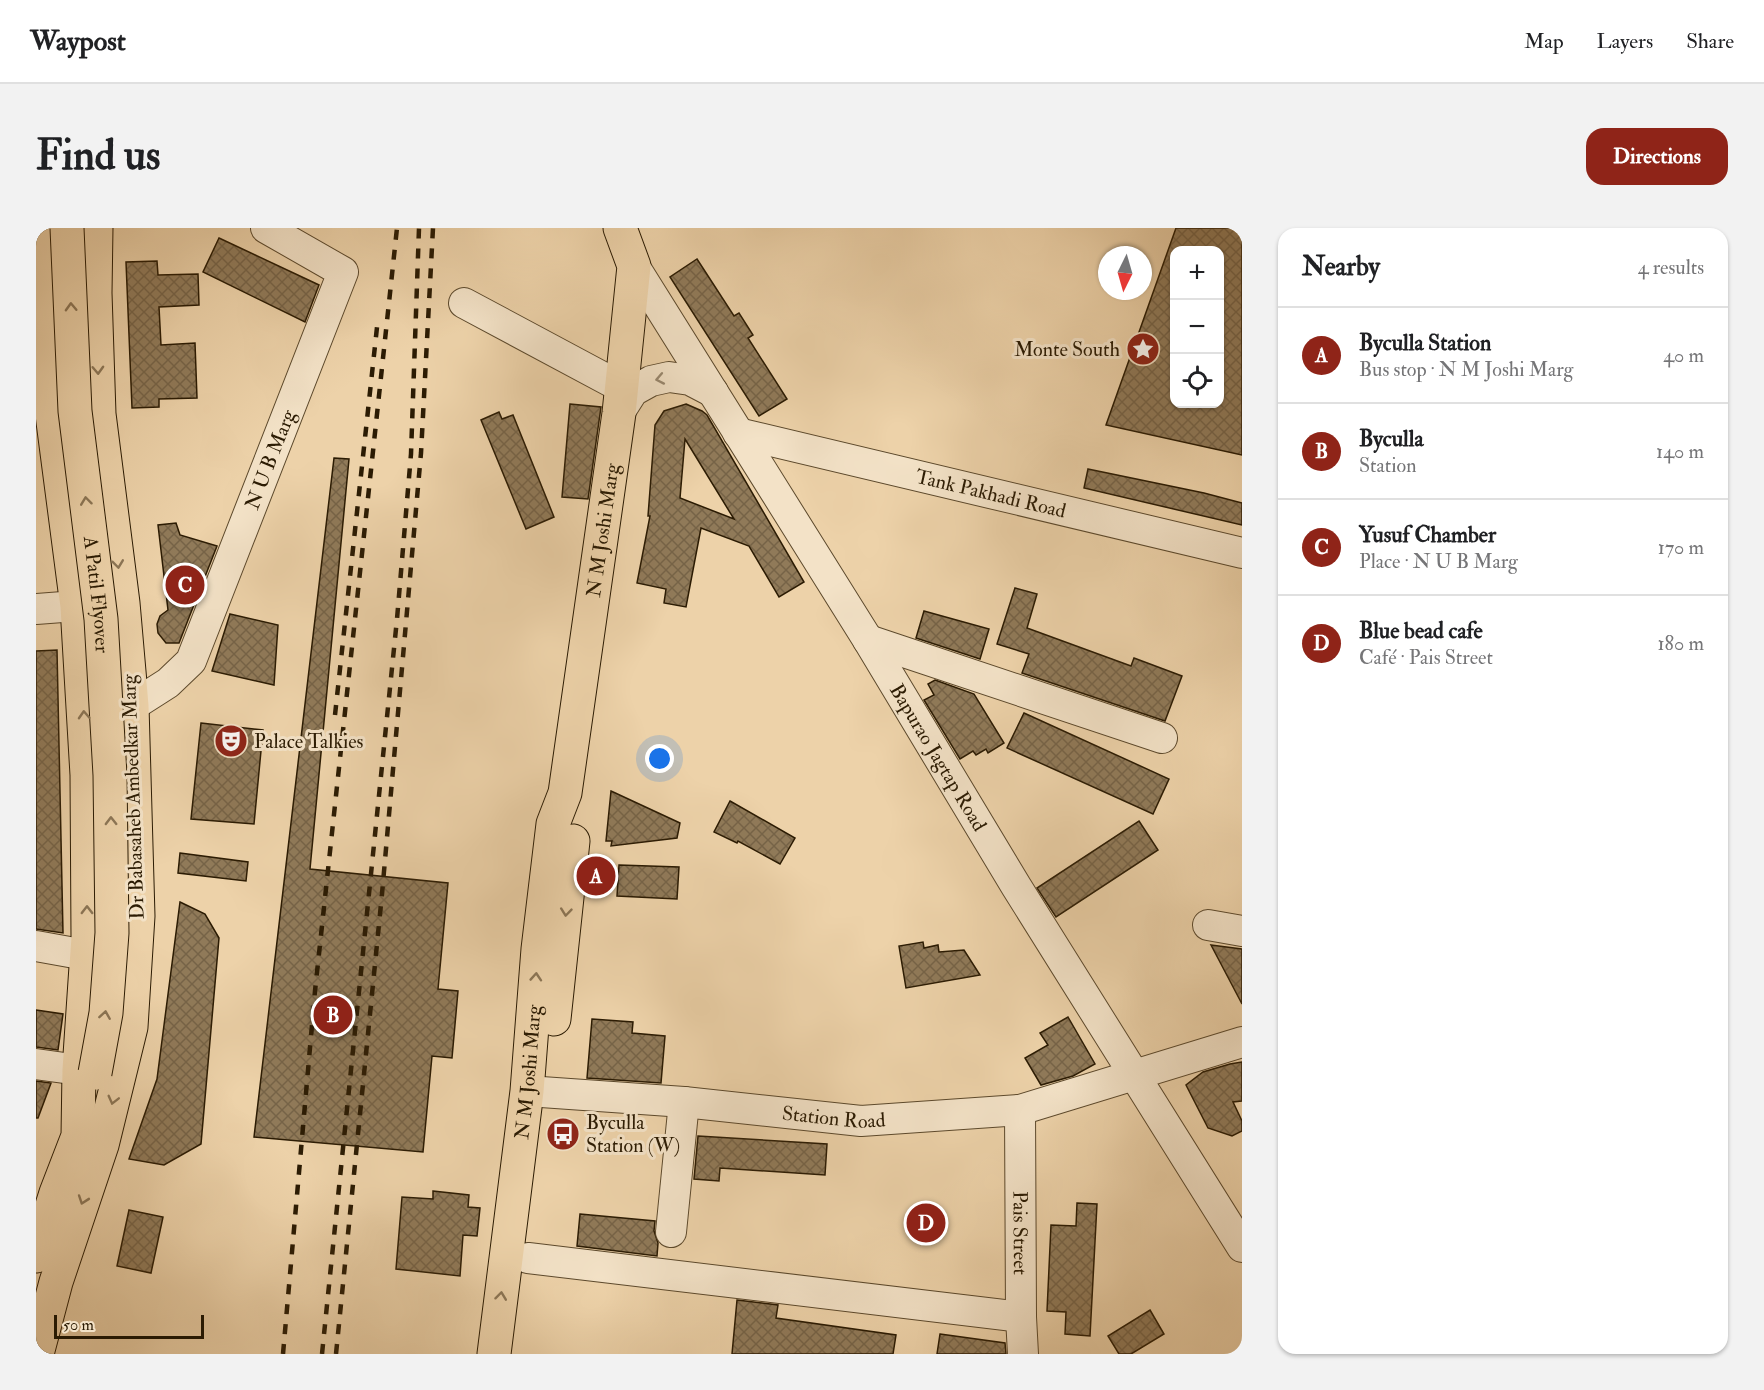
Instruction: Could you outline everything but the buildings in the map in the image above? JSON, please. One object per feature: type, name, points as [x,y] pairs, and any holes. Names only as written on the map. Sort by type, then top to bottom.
[{"type":"main road","points":[[43,228],[40,284],[52,414],[77,606],[87,775],[87,1072]]},
{"type":"main road","name":"A Patil Flyover","points":[[36,1256],[78,1136],[87,1072],[106,1014],[111,945],[110,775],[100,619],[75,411],[67,228]]},
{"type":"main road","name":"Dr Babasaheb Ambedkar Marg","points":[[37,1354],[56,1282],[102,1145],[131,1027],[138,916],[132,706],[123,603],[99,414],[95,293],[96,228]]},
{"type":"main road","points":[[600,228],[634,266]]},
{"type":"main road","name":"N M Joshi Marg","points":[[494,1354],[537,1091],[575,824],[565,793],[620,400],[634,266],[620,228]]},
{"type":"main road","name":"N M Joshi Marg","points":[[516,1354],[528,1258],[537,1091]]},
{"type":"street","name":"N U B Marg","points":[[132,706],[168,683],[191,661],[343,272],[266,228]]},
{"type":"street","name":"Bapurao Jagtap Road","points":[[634,266],[868,640],[1016,886],[1242,1247]]},
{"type":"street","points":[[464,303],[620,400],[651,381],[669,377],[690,380],[712,392]]},
{"type":"street","name":"Tank Pakhadi Road","points":[[738,433],[1242,553]]},
{"type":"street","points":[[36,609],[123,603]]},
{"type":"street","points":[[868,640],[1162,738]]},
{"type":"street","points":[[1208,926],[1242,931]]},
{"type":"street","points":[[36,946],[86,955]]},
{"type":"street","name":"Station Road","points":[[537,1091],[684,1102],[861,1121],[1020,1110],[1242,1042]]},
{"type":"street","points":[[36,1064],[87,1072]]},
{"type":"street","points":[[671,1232],[684,1102]]},
{"type":"street","name":"Pais Street","points":[[1020,1110],[1023,1354]]},
{"type":"street","points":[[528,1258],[1021,1317]]},
{"type":"railway","points":[[283,1354],[315,991],[397,228]]},
{"type":"railway","points":[[322,1354],[397,619],[411,454],[419,228]]},
{"type":"railway","points":[[336,1354],[382,894],[421,453],[433,228]]},
{"type":"railway","points":[[335,715],[378,318]]},
{"type":"place","name":"Monte South","points":[[1143,349]]},
{"type":"place","name":"Yusuf Chamber","points":[[185,585]]},
{"type":"place","name":"Palace Talkies","points":[[231,741]]},
{"type":"place","name":"Byculla Station","points":[[596,876]]},
{"type":"place","name":"Byculla","points":[[333,1015]]},
{"type":"place","name":"Byculla Station (W)","points":[[563,1134]]},
{"type":"place","name":"Blue bead cafe","points":[[926,1223]]}]
